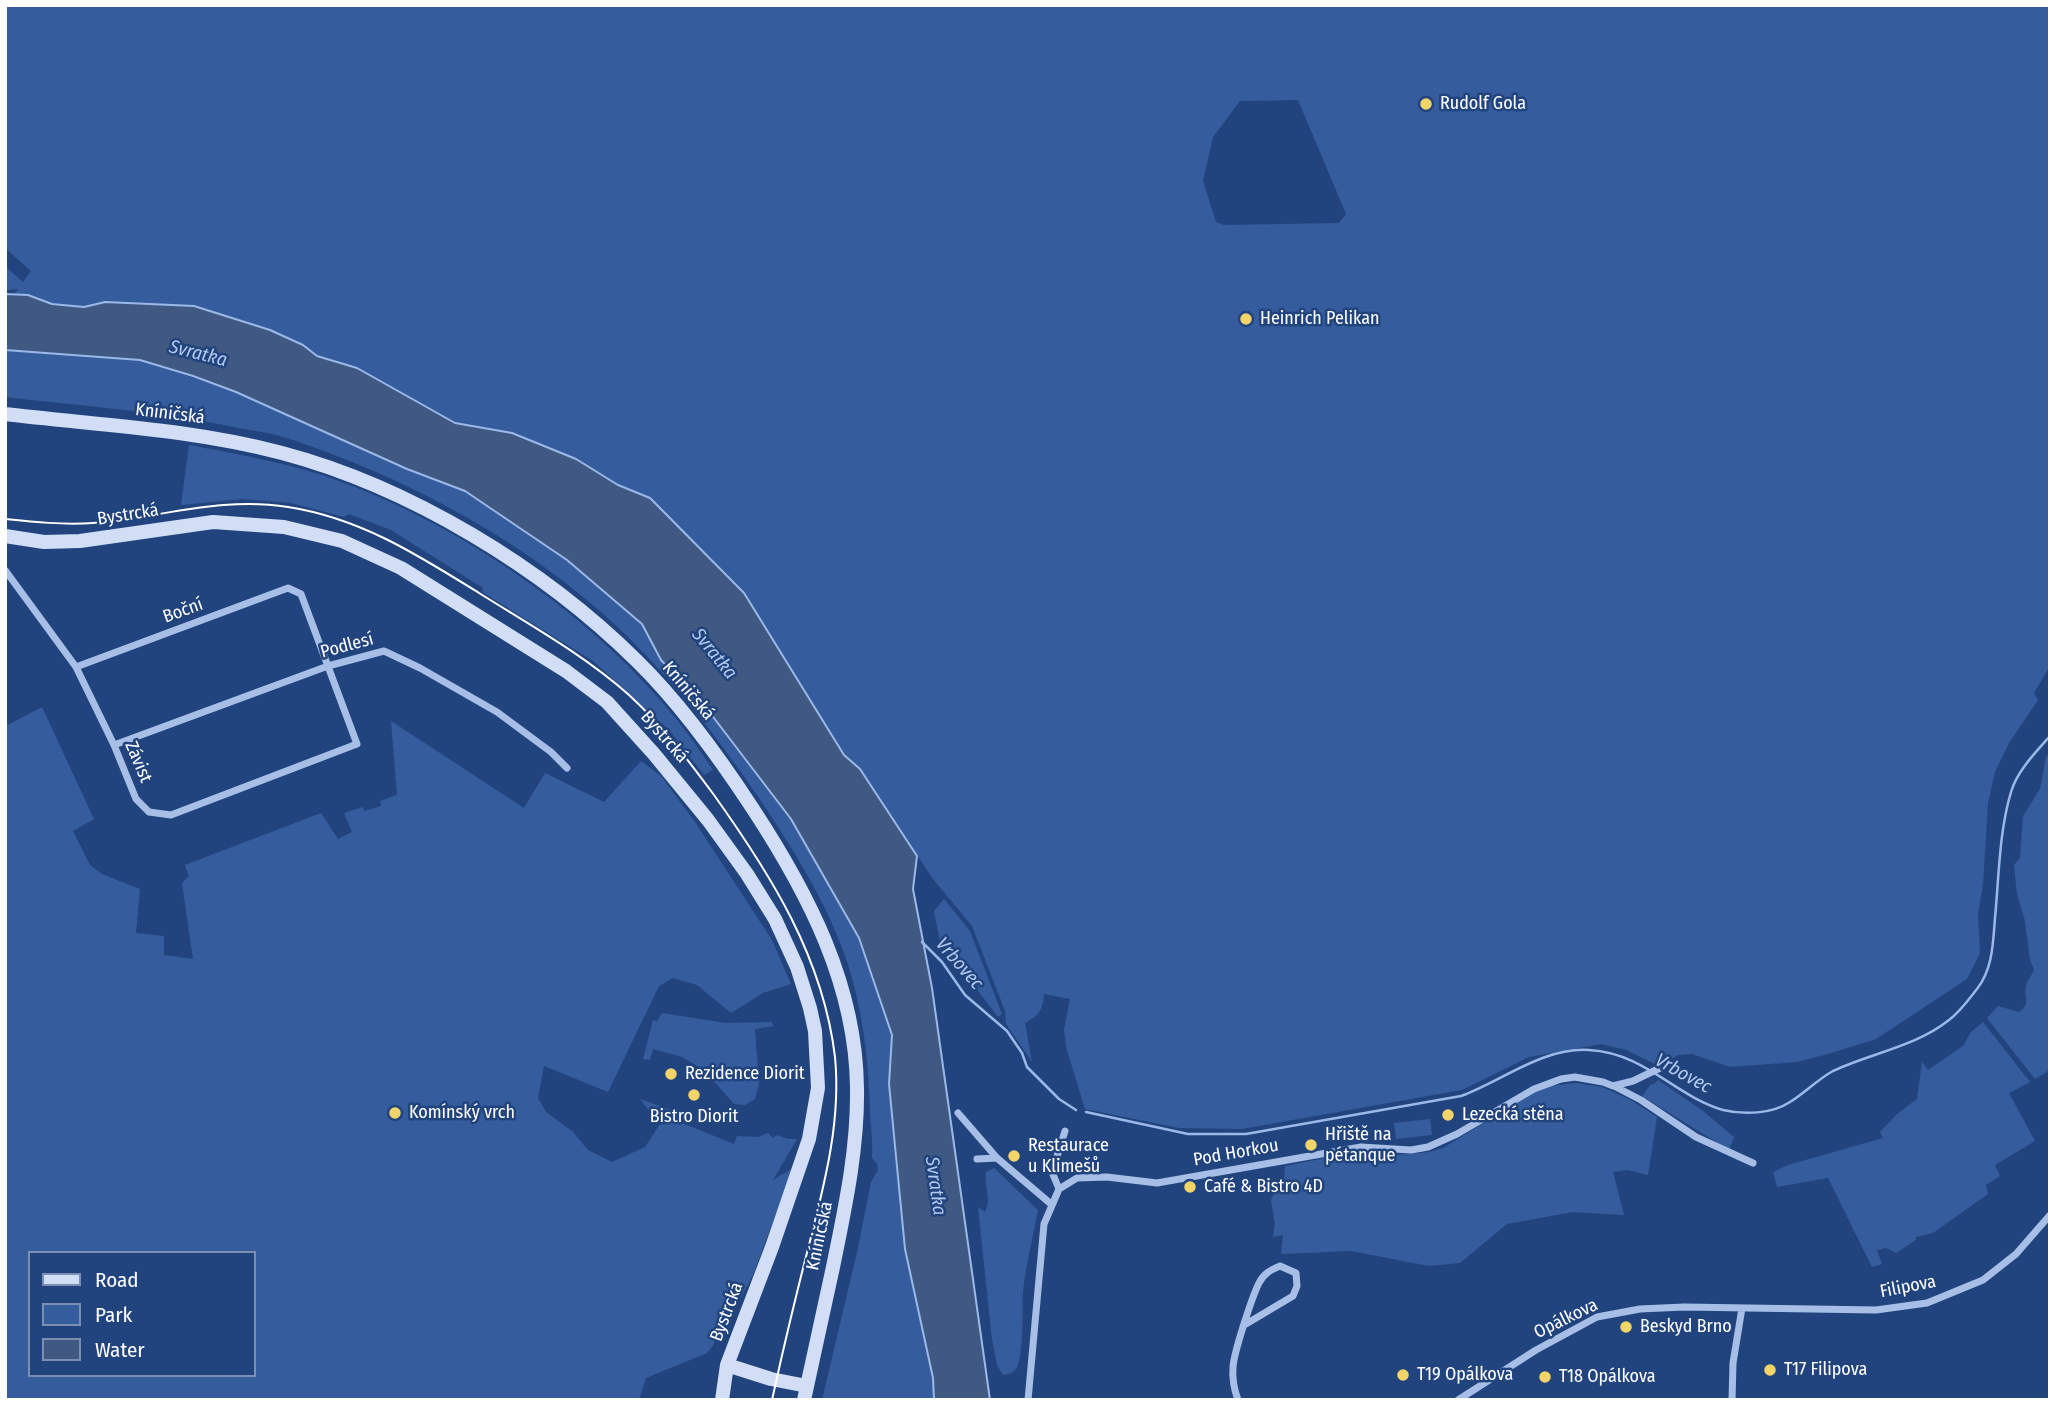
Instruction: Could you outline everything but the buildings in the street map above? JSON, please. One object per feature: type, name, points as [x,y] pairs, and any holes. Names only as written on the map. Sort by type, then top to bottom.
[{"type":"street","name":"Kníničská","points":[[5,414],[200,436],[282,453],[358,479],[433,514],[505,556],[535,577],[574,606],[637,661],[691,722],[784,856],[821,929],[839,979],[852,1033],[858,1086],[856,1141],[846,1208],[805,1393]]},
{"type":"street","name":"Bystrcká","points":[[5,536],[44,542],[80,541],[214,522],[284,527],[342,541],[401,568],[566,671],[607,702],[654,754],[708,820],[775,919],[797,967],[815,1031],[818,1088],[809,1139],[727,1365],[722,1400]]},
{"type":"street","name":"Závist","points":[[5,570],[76,667],[114,745],[136,799],[146,810],[159,815],[171,815],[356,744],[328,666]]},
{"type":"street","name":"Boční","points":[[76,667],[288,588],[301,594],[328,666]]},
{"type":"street","name":"Podlesí","points":[[114,745],[328,666],[384,651],[497,712],[551,752],[567,768]]},
{"type":"street","points":[[1613,1086],[1648,1075],[1660,1068]]},
{"type":"street","name":"Pod Horkou","points":[[1059,1189],[1077,1178],[1107,1177],[1157,1183],[1361,1147],[1411,1150],[1428,1147],[1457,1134],[1534,1089],[1575,1077],[1613,1086],[1641,1100],[1696,1136],[1753,1163]]},
{"type":"street","points":[[958,1113],[997,1158],[1051,1204]]},
{"type":"street","points":[[1028,1400],[1044,1224],[1059,1189],[1052,1172],[1065,1131]]},
{"type":"street","points":[[977,1159],[997,1158]]},
{"type":"street","name":"Filipova","points":[[1742,1308],[1884,1310],[1927,1303],[1983,1280],[2016,1254],[2050,1215]]},
{"type":"street","points":[[1238,1400],[1233,1387],[1233,1366],[1246,1324],[1260,1282],[1269,1271],[1280,1266],[1296,1273],[1297,1286],[1293,1296],[1246,1324]]},
{"type":"street","points":[[1732,1400],[1733,1363],[1742,1308]]},
{"type":"street","name":"Opálkova","points":[[1458,1400],[1536,1350],[1597,1317],[1640,1309],[1742,1308]]},
{"type":"street","points":[[727,1365],[805,1393]]},
{"type":"green space","points":[[5,5],[2050,5],[2050,666],[2034,693],[2038,700],[2009,743],[1995,772],[1988,803],[1983,884],[1978,914],[1980,953],[1967,979],[1876,1039],[1797,1062],[1730,1067],[1692,1054],[1678,1055],[1659,1066],[1626,1050],[1601,1044],[1529,1057],[1462,1090],[1242,1129],[1179,1128],[1085,1109],[1066,1047],[1064,1029],[1070,999],[1044,994],[1039,1012],[1025,1023],[1032,1062],[1006,1024],[1005,1011],[972,926],[933,879],[860,769],[844,755],[744,593],[650,498],[618,485],[576,459],[512,433],[455,423],[357,368],[317,356],[303,345],[194,306],[105,302],[84,307],[52,304],[28,295],[14,295],[18,289],[5,290],[5,266],[23,282],[31,271],[5,248]],"holes":[[[1298,100],[1346,214],[1339,223],[1224,225],[1216,222],[1203,181],[1213,137],[1240,101]]]},
{"type":"green space","points":[[5,350],[140,360],[236,392],[407,469],[465,491],[568,560],[642,624],[661,660],[704,705],[791,819],[858,938],[892,1035],[889,1084],[933,1378],[934,1400],[822,1400],[871,1182],[878,1170],[872,1158],[867,1061],[856,991],[835,929],[789,844],[724,749],[661,671],[614,623],[555,575],[484,527],[447,506],[369,469],[277,435],[206,421],[5,397]]},
{"type":"green space","points":[[189,445],[319,474],[374,495],[430,522],[486,554],[540,590],[590,631],[637,675],[678,721],[713,770],[704,775],[670,731],[593,661],[482,592],[483,588],[391,530],[349,514],[344,517],[291,503],[243,499],[181,505]]},
{"type":"green space","points":[[42,707],[94,819],[73,831],[90,865],[102,874],[140,889],[136,933],[164,936],[164,955],[193,959],[182,883],[189,876],[185,865],[321,813],[338,839],[352,832],[344,813],[363,807],[364,811],[381,806],[380,801],[397,795],[391,721],[524,808],[545,773],[604,802],[641,761],[661,776],[695,822],[772,940],[791,984],[763,993],[731,1013],[697,985],[673,978],[659,986],[608,1092],[544,1066],[538,1098],[546,1112],[573,1132],[588,1150],[612,1162],[645,1147],[660,1124],[640,1099],[680,1113],[677,1121],[734,1144],[737,1136],[758,1137],[768,1133],[773,1138],[777,1135],[797,1139],[773,1180],[793,1168],[753,1275],[727,1323],[715,1330],[714,1344],[707,1353],[646,1378],[639,1400],[5,1400],[5,722],[8,725]]},
{"type":"green space","points":[[2050,752],[2050,1065],[2047,1072],[2035,1079],[1987,1018],[1998,1006],[2019,1012],[2023,1009],[2027,984],[2034,970],[2017,894],[2014,865],[2020,858],[2023,816],[2040,789],[2046,757]]},
{"type":"green space","points":[[944,899],[970,931],[1002,1014],[998,1017],[940,941],[934,911]]},
{"type":"green space","points":[[662,1013],[726,1023],[772,1022],[773,1026],[755,1029],[759,1084],[755,1099],[745,1105],[734,1104],[704,1070],[682,1057],[653,1049],[650,1060],[643,1059],[653,1020],[657,1021]]},
{"type":"green space","points":[[1983,1022],[2030,1082],[2009,1093],[2035,1141],[1995,1165],[2000,1176],[1986,1185],[1988,1194],[1933,1233],[1916,1237],[1916,1240],[1896,1253],[1886,1248],[1877,1250],[1882,1264],[1872,1267],[1828,1178],[1777,1187],[1773,1172],[1788,1165],[1883,1138],[1880,1132],[1897,1114],[1917,1099],[1922,1062],[1928,1070],[1963,1046],[1971,1032]]},
{"type":"green space","points":[[1658,1080],[1703,1111],[1734,1137],[1729,1150],[1642,1096],[1651,1084]]},
{"type":"green space","points":[[1576,1083],[1602,1087],[1629,1099],[1657,1117],[1648,1175],[1627,1170],[1613,1172],[1624,1215],[1573,1212],[1507,1224],[1460,1263],[1429,1266],[1351,1251],[1281,1254],[1283,1235],[1273,1237],[1275,1224],[1271,1200],[1278,1184],[1284,1183],[1285,1166],[1367,1153],[1395,1151],[1396,1155],[1429,1152],[1443,1148],[1536,1091],[1550,1086]]},
{"type":"green space","points":[[1430,1119],[1432,1135],[1396,1139],[1394,1123]]},
{"type":"green space","points":[[994,1168],[1038,1210],[1023,1292],[1019,1361],[1014,1371],[1003,1375],[997,1365],[992,1340],[978,1207],[985,1212],[988,1202],[986,1172]]},
{"type":"water","name":"Svratka","points":[[5,294],[28,295],[52,304],[84,307],[105,302],[194,306],[270,330],[303,345],[317,356],[357,368],[455,423],[512,433],[576,459],[618,485],[650,498],[744,593],[844,755],[860,769],[917,856],[913,889],[932,988],[990,1400],[934,1400],[933,1378],[905,1249],[889,1084],[892,1035],[859,938],[791,819],[704,705],[661,660],[642,624],[567,560],[465,491],[407,469],[236,392],[140,360],[5,350]]},
{"type":"waterway","name":"Vrbovec","points":[[1086,1112],[1188,1134],[1246,1134],[1461,1096],[1539,1059],[1572,1050],[1609,1053],[1627,1059],[1706,1104],[1723,1110],[1758,1112],[1783,1106],[1833,1071],[1922,1037],[1936,1029],[1957,1013],[1977,989],[1986,973],[1991,955],[2002,839],[2011,792],[2022,769],[2050,736]]},
{"type":"waterway","name":"Vrbovec","points":[[922,942],[942,962],[965,995],[1007,1031],[1022,1053],[1027,1067],[1059,1099],[1076,1110]]},
{"type":"tram line","points":[[5,519],[93,523],[214,506],[263,504],[314,512],[340,520],[411,552],[556,641],[612,680],[664,731],[735,825],[791,918],[819,985],[829,1020],[835,1057],[836,1103],[827,1170],[772,1400]]},
{"type":"place","name":"Rudolf Gola","points":[[1426,104]]},
{"type":"place","name":"Heinrich Pelikan","points":[[1246,319]]},
{"type":"place","name":"Rezidence Diorit","points":[[671,1074]]},
{"type":"place","name":"Bistro Diorit","points":[[694,1095]]},
{"type":"place","name":"Komínský vrch","points":[[395,1113]]},
{"type":"place","name":"Lezecká stěna","points":[[1448,1115]]},
{"type":"place","name":"Hřiště na pétanque","points":[[1311,1145]]},
{"type":"place","name":"Restaurace u Klimešů","points":[[1014,1156]]},
{"type":"place","name":"Café & Bistro 4D","points":[[1190,1187]]},
{"type":"place","name":"Beskyd Brno","points":[[1626,1327]]},
{"type":"place","name":"T17 Filipova","points":[[1770,1370]]},
{"type":"place","name":"T19 Opálkova","points":[[1403,1375]]},
{"type":"place","name":"T18 Opálkova","points":[[1545,1377]]}]
